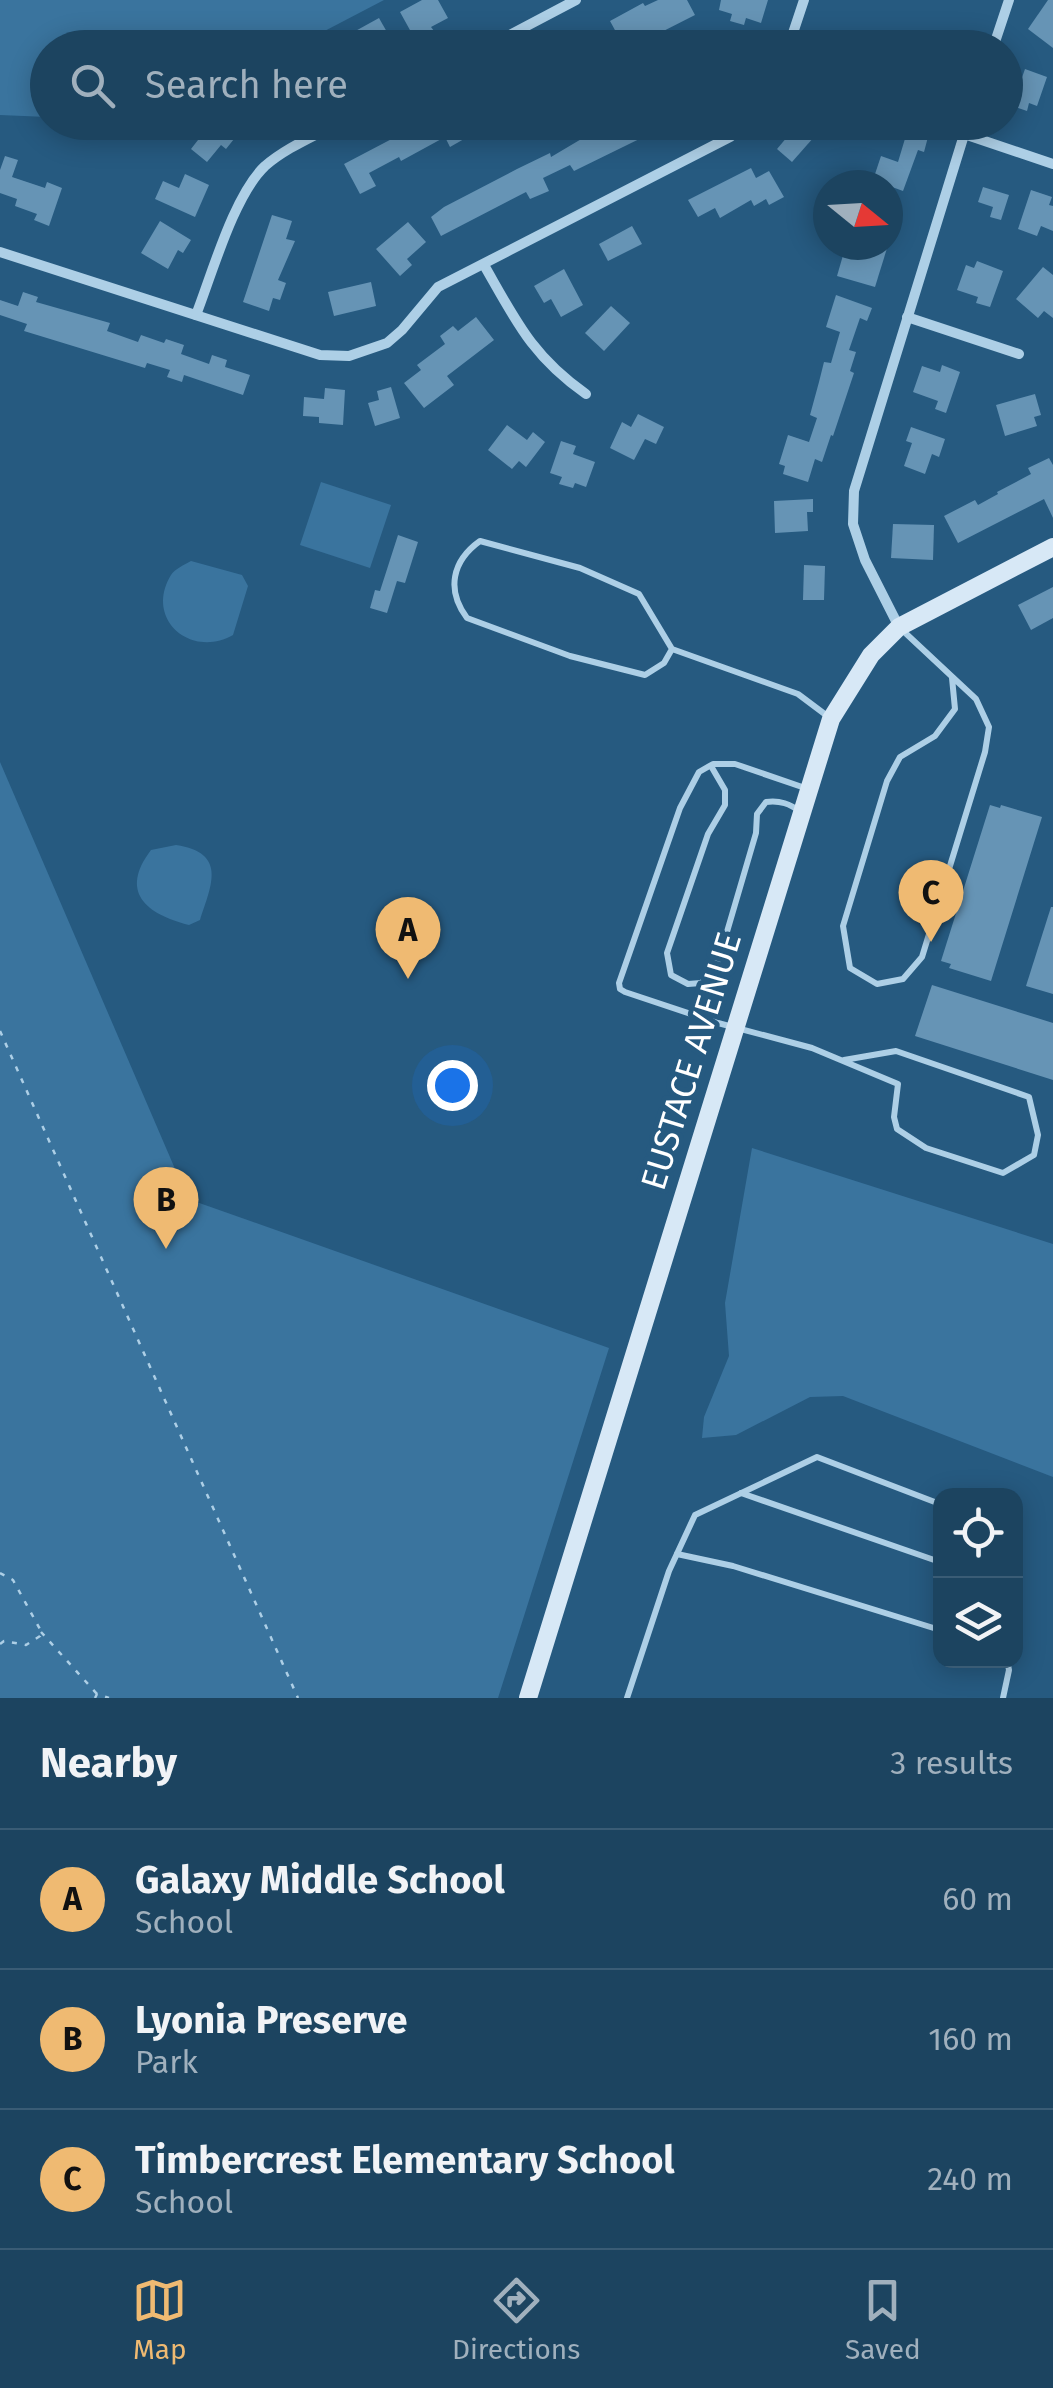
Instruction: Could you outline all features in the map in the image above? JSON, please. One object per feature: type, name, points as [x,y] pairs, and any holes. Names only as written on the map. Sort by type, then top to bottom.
[{"type":"street","points":[[519,30],[576,0]]},
{"type":"street","points":[[794,30],[804,0]]},
{"type":"street","points":[[1000,30],[1009,0]]},
{"type":"street","points":[[196,315],[238,208],[255,176],[278,156],[307,140]]},
{"type":"street","points":[[0,252],[320,355],[348,356],[387,342],[438,287],[724,140]]},
{"type":"street","points":[[899,626],[859,542],[853,524],[854,492],[962,140]]},
{"type":"street","points":[[995,140],[1053,164]]},
{"type":"street","points":[[484,265],[525,336],[549,366],[586,394]]},
{"type":"street","points":[[907,317],[1019,354]]},
{"type":"street","name":"EUSTACE AVENUE","points":[[528,1698],[831,719],[871,655],[899,626],[1053,547]]},
{"type":"lane","points":[[672,649],[664,664],[645,676],[570,656],[466,618],[456,604],[453,573],[467,550],[480,541],[580,568],[639,594],[672,649],[798,694],[831,719]]},
{"type":"lane","points":[[899,626],[976,698],[989,726],[985,752],[922,957],[903,979],[877,984],[850,968],[844,926],[888,781],[900,758],[935,736],[955,709],[952,678]]},
{"type":"lane","points":[[810,789],[735,764],[711,766],[699,772],[680,808],[619,983],[625,992],[844,1060],[898,1084],[894,1117],[897,1130],[926,1148],[1003,1173],[1034,1155],[1038,1135],[1029,1097],[896,1050],[844,1060]]},
{"type":"lane","points":[[711,766],[724,790],[725,805],[708,834],[668,953],[671,975],[678,980],[701,983],[714,970],[756,833],[756,814],[766,802],[775,801],[792,805],[802,813]]},
{"type":"lane","points":[[627,1698],[695,1515],[817,1457],[933,1501]]},
{"type":"lane","points":[[741,1493],[933,1560]]},
{"type":"lane","points":[[678,1554],[733,1566],[933,1628]]},
{"type":"lane","points":[[1003,1698],[1009,1668]]},
{"type":"path","points":[[0,1031],[298,1698]]},
{"type":"path","points":[[0,1573],[13,1580],[40,1631],[96,1696],[108,1698]]},
{"type":"path","points":[[0,1644],[26,1644],[40,1636],[40,1631]]},
{"type":"shaded area","points":[[0,0],[384,0],[327,30],[30,30],[30,116],[0,115]]},
{"type":"shaded area","points":[[321,482],[391,505],[370,568],[300,545]]},
{"type":"shaded area","points":[[191,561],[242,575],[248,586],[233,635],[202,642],[188,638],[168,620],[163,606],[164,591],[173,573]]},
{"type":"shaded area","points":[[0,762],[188,1199],[609,1348],[498,1698],[0,1698]]},
{"type":"shaded area","points":[[176,845],[203,855],[212,872],[200,920],[189,925],[150,908],[138,889],[137,878],[151,850]]},
{"type":"shaded area","points":[[752,1148],[1053,1244],[1053,1477],[843,1396],[810,1397],[736,1435],[702,1438],[704,1417],[729,1356],[725,1303]]},
{"type":"building","points":[[422,0],[438,0],[448,18],[431,27],[433,30],[410,30],[400,12]]},
{"type":"building","points":[[658,0],[687,0],[695,15],[665,30],[615,30],[610,21],[643,3],[645,6]]},
{"type":"building","points":[[721,0],[768,0],[761,23],[746,18],[744,25],[730,21],[732,14],[719,10]]},
{"type":"building","points":[[1048,0],[1053,0],[1053,48],[1028,29]]},
{"type":"building","points":[[379,18],[386,30],[357,30]]},
{"type":"building","points":[[1025,69],[1047,77],[1037,106],[1029,103],[1027,111],[1023,110]]},
{"type":"building","points":[[198,140],[233,140],[226,149],[221,145],[207,162],[191,149]]},
{"type":"building","points":[[390,140],[440,140],[369,173],[376,186],[360,194],[344,164]]},
{"type":"building","points":[[580,140],[637,140],[574,171],[570,165],[543,178],[549,191],[530,199],[526,192],[441,236],[431,217],[444,207],[550,153],[551,157]]},
{"type":"building","points":[[785,140],[811,140],[792,162],[777,149]]},
{"type":"building","points":[[905,140],[927,140],[924,152],[918,150],[903,191],[903,170],[876,170],[881,156],[898,162]]},
{"type":"building","points":[[5,156],[18,160],[12,177],[45,188],[47,182],[62,188],[49,226],[34,220],[37,214],[15,206],[17,199],[0,193],[0,170]]},
{"type":"building","points":[[751,168],[756,178],[769,171],[784,197],[769,205],[766,199],[754,206],[751,200],[720,218],[715,208],[698,217],[688,200]]},
{"type":"building","points":[[185,174],[209,185],[195,217],[155,199],[163,181],[179,188]]},
{"type":"building","points":[[983,187],[1009,195],[1001,220],[990,217],[993,207],[978,202]]},
{"type":"building","points":[[1031,190],[1052,197],[1049,205],[1053,206],[1053,231],[1041,226],[1037,236],[1018,229]]},
{"type":"building","points":[[272,215],[292,221],[286,239],[295,241],[278,280],[286,283],[280,300],[273,298],[269,311],[243,302]]},
{"type":"building","points":[[160,221],[191,240],[183,253],[178,250],[168,269],[141,253]]},
{"type":"building","points":[[408,222],[426,242],[407,259],[412,265],[400,276],[376,249]]},
{"type":"building","points":[[632,226],[642,244],[608,261],[599,244]]},
{"type":"building","points":[[842,260],[883,260],[875,287],[837,276]]},
{"type":"building","points":[[977,261],[1003,271],[990,307],[976,303],[978,297],[957,290],[966,265],[974,268]]},
{"type":"building","points":[[1043,267],[1053,275],[1053,318],[1044,311],[1038,318],[1016,299]]},
{"type":"building","points":[[564,269],[583,305],[561,317],[551,299],[544,303],[534,286]]},
{"type":"building","points":[[371,282],[376,306],[334,316],[328,292]]},
{"type":"building","points":[[23,292],[38,297],[36,302],[110,323],[107,331],[138,342],[141,335],[164,343],[166,339],[184,345],[181,354],[209,364],[212,355],[227,360],[225,367],[250,375],[243,395],[184,375],[182,382],[167,377],[170,370],[147,363],[145,368],[24,331],[27,324],[0,315],[0,300],[18,306]]},
{"type":"building","points":[[836,295],[872,308],[867,321],[860,318],[849,350],[856,352],[850,371],[854,373],[833,436],[822,462],[815,459],[808,482],[783,474],[785,466],[779,464],[788,435],[809,442],[817,418],[810,415],[824,362],[831,363],[840,332],[826,327]]},
{"type":"building","points":[[611,306],[630,323],[604,351],[585,333]]},
{"type":"building","points":[[476,317],[494,340],[447,376],[454,385],[424,408],[404,383],[421,370],[417,365],[445,344],[440,336],[453,326],[458,331]]},
{"type":"building","points":[[942,365],[960,372],[946,413],[935,409],[938,401],[913,392],[922,366],[940,372]]},
{"type":"building","points":[[391,387],[400,418],[375,426],[368,403],[379,400],[377,391]]},
{"type":"building","points":[[325,388],[345,390],[343,425],[319,423],[319,417],[303,416],[304,397],[324,399]]},
{"type":"building","points":[[1035,394],[1041,415],[1034,417],[1037,426],[1005,436],[996,405]]},
{"type":"building","points":[[638,414],[664,427],[656,444],[645,439],[634,460],[610,448],[622,422],[631,427]]},
{"type":"building","points":[[507,425],[527,440],[533,432],[545,442],[526,467],[519,461],[512,469],[488,450]]},
{"type":"building","points":[[911,427],[945,439],[939,457],[932,454],[925,474],[904,466],[912,443],[906,441]]},
{"type":"building","points":[[561,441],[576,446],[573,454],[595,462],[586,487],[559,484],[562,477],[550,473]]},
{"type":"building","points":[[1049,458],[1053,465],[1053,518],[1044,499],[958,543],[944,516],[975,500],[978,505],[998,494],[1031,474],[1028,468]]},
{"type":"building","points":[[813,499],[813,512],[807,512],[808,531],[775,533],[774,501]]},
{"type":"building","points":[[893,524],[934,525],[933,560],[891,558]]},
{"type":"building","points":[[398,535],[418,542],[405,583],[397,581],[387,613],[370,608],[375,590],[380,591]]},
{"type":"building","points":[[804,565],[825,566],[824,600],[803,600]]},
{"type":"building","points":[[1053,587],[1053,618],[1031,630],[1018,605]]},
{"type":"building","points":[[990,805],[1042,817],[991,981],[949,968],[951,964],[941,961]]},
{"type":"building","points":[[1053,907],[1053,994],[1026,986]]},
{"type":"building","points":[[932,985],[1053,1023],[1053,1080],[915,1036]]},
{"type":"place","name":"Timbercrest Elementary School","points":[[931,942]]},
{"type":"place","name":"Galaxy Middle School","points":[[408,979]]},
{"type":"place","name":"Lyonia Preserve","points":[[166,1249]]}]
